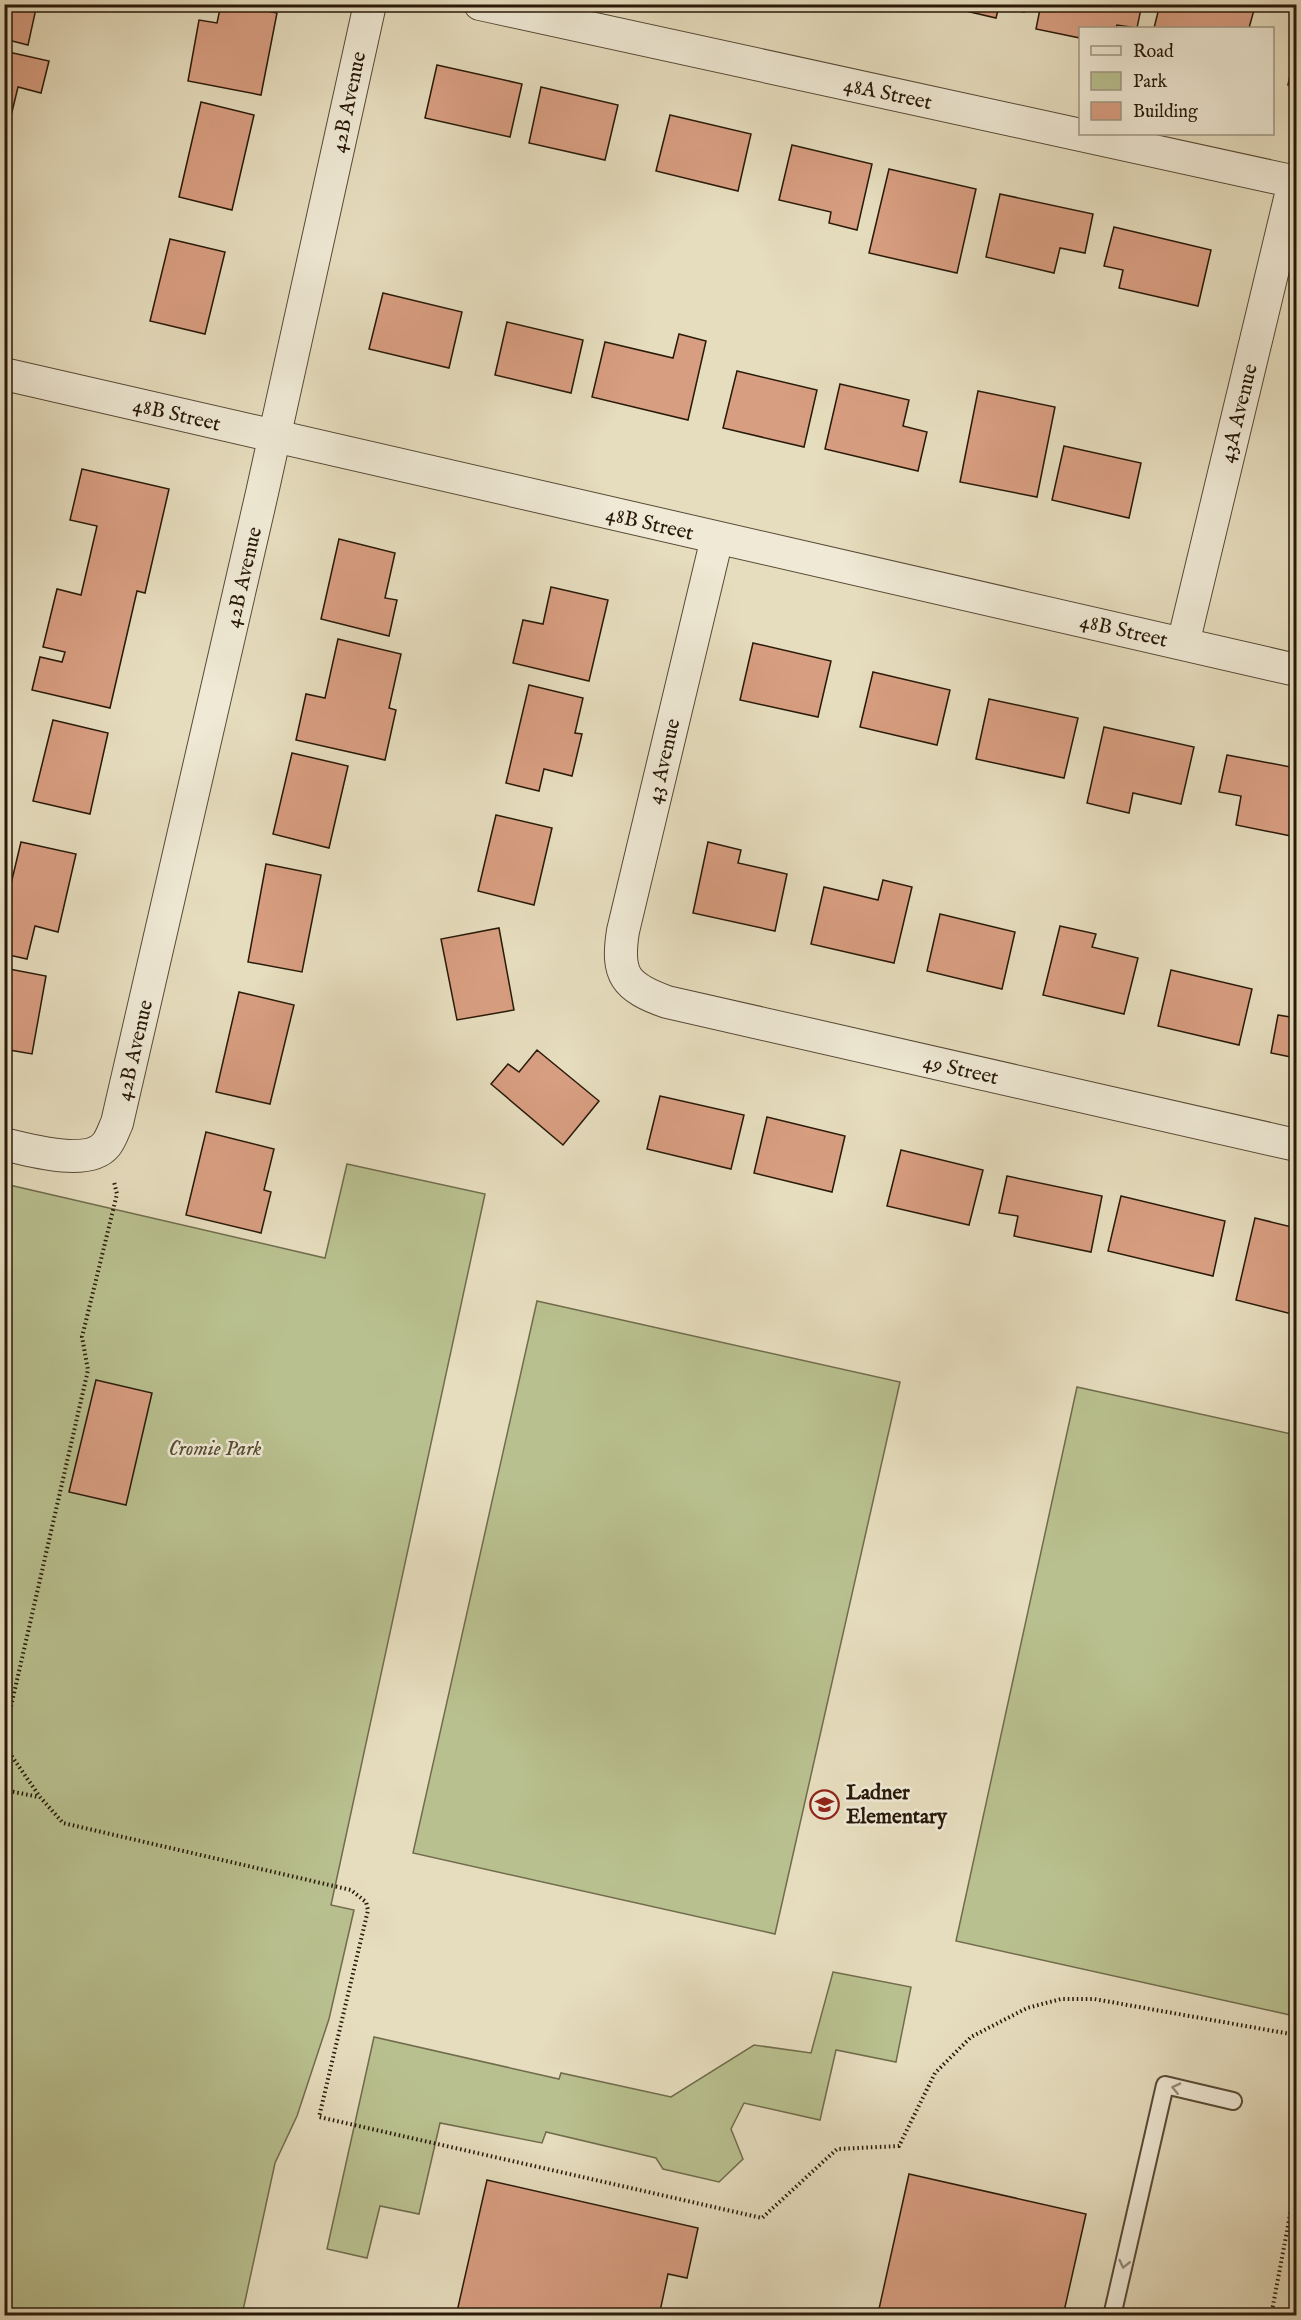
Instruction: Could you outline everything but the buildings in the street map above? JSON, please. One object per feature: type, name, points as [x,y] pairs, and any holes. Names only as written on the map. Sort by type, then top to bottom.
[{"type":"street","name":"42B Avenue","points":[[106,1146],[117,1123],[275,436],[370,4]]},
{"type":"street","name":"48A Street","points":[[480,4],[1079,135]]},
{"type":"street","name":"48A Street","points":[[1080,135],[1295,182]]},
{"type":"street","name":"43A Avenue","points":[[1183,644],[1295,182]]},
{"type":"street","name":"48B Street","points":[[4,374],[1296,670]]},
{"type":"street","name":"43 Avenue","points":[[630,982],[621,969],[619,954],[623,931],[717,538]]},
{"type":"street","name":"49 Street","points":[[630,982],[647,994],[667,1002],[1296,1145]]},
{"type":"street","points":[[4,1144],[38,1152],[85,1156],[106,1146]]},
{"type":"lane","points":[[1112,2316],[1165,2085],[1233,2100]]},
{"type":"path","points":[[4,1737],[88,1370],[82,1337],[117,1194],[106,1146]]},
{"type":"path","points":[[4,1745],[40,1797],[63,1823],[351,1890],[366,1902],[368,1910],[319,2117],[762,2218],[837,2149],[898,2146],[935,2073],[971,2037],[1027,2008],[1061,1999],[1094,1999],[1296,2035]]},
{"type":"path","points":[[4,1790],[40,1797]]},
{"type":"path","points":[[1270,2316],[1296,2183]]},
{"type":"green space","name":"Cromie Park","points":[[347,1164],[485,1194],[331,1905],[354,1910],[329,2019],[297,2116],[275,2163],[242,2315],[5,2315],[5,1184],[325,1258]]},
{"type":"green space","points":[[537,1301],[900,1382],[775,1934],[413,1853]]},
{"type":"green space","points":[[1077,1387],[1296,1435],[1296,1985],[1290,2015],[956,1941]]},
{"type":"green space","points":[[833,1972],[911,1987],[896,2062],[836,2050],[820,2120],[744,2103],[731,2129],[743,2159],[719,2182],[663,2169],[656,2158],[546,2132],[542,2143],[440,2123],[419,2214],[380,2206],[367,2258],[327,2249],[374,2037],[559,2079],[561,2073],[671,2097],[754,2045],[811,2053]]},
{"type":"place","name":"Ladner Elementary","points":[[825,1804]]}]
